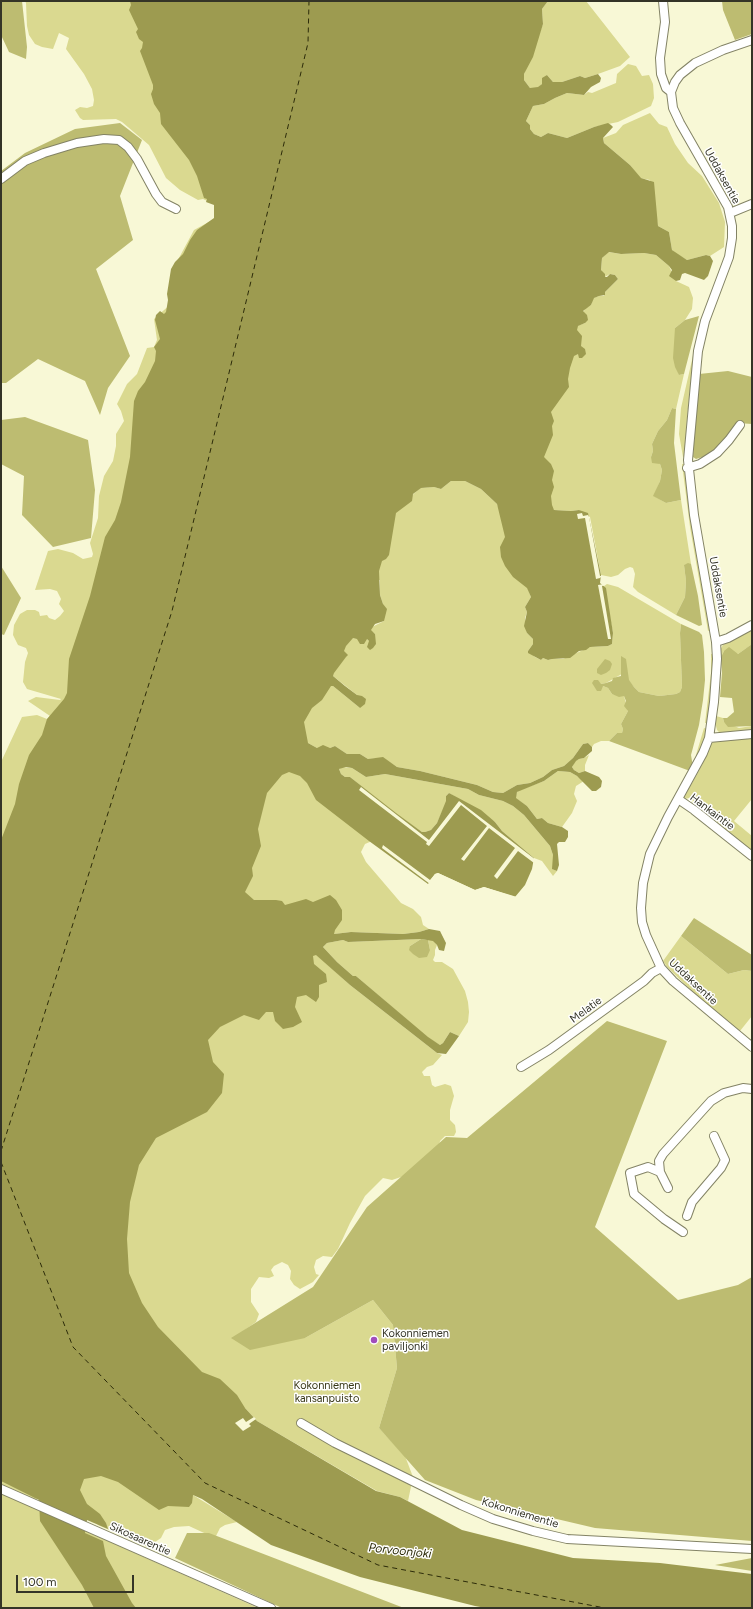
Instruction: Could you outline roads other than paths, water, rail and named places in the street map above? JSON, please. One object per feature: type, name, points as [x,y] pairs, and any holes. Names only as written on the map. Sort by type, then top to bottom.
[{"type":"street","points":[[663,1],[665,22],[660,58],[660,74],[666,88],[671,92],[680,75],[695,63],[723,50],[752,40]]},
{"type":"street","name":"Uddaksentie","points":[[671,92],[673,108],[680,123],[725,200],[730,213],[732,238],[731,248],[705,321],[698,351],[687,468],[716,642],[714,702],[708,738],[701,758],[658,835],[650,854],[641,895],[642,922],[651,947],[661,968],[674,982],[752,1047]]},
{"type":"street","points":[[1,179],[25,161],[44,153],[78,143],[104,139],[119,140],[128,147],[137,159],[162,202],[176,209]]},
{"type":"street","points":[[730,213],[752,204]]},
{"type":"street","points":[[687,468],[700,464],[717,453],[740,425]]},
{"type":"street","points":[[716,642],[752,625]]},
{"type":"street","points":[[708,738],[752,734]]},
{"type":"street","name":"Hankaintie","points":[[678,800],[694,810],[752,856]]},
{"type":"street","name":"Melatie","points":[[521,1067],[549,1050],[644,981],[652,973],[661,968]]},
{"type":"street","points":[[668,1188],[660,1172],[659,1161],[663,1154],[711,1101],[724,1093],[743,1088],[752,1088]]},
{"type":"street","points":[[687,1216],[692,1202],[725,1160],[714,1136]]},
{"type":"street","points":[[660,1172],[648,1167],[630,1173],[634,1194],[664,1219],[683,1232]]},
{"type":"street","name":"Kokonniementie","points":[[301,1423],[335,1443],[461,1505],[493,1519],[533,1531],[567,1539],[752,1549]]},
{"type":"street","name":"Sikosaarentie","points":[[1,1490],[271,1608]]},
{"type":"water","name":"Porvoonjoki","points":[[130,1],[548,1],[542,9],[543,24],[533,57],[524,74],[524,80],[530,88],[538,87],[542,84],[542,78],[547,75],[553,82],[562,82],[580,76],[585,78],[598,74],[601,78],[600,82],[591,87],[584,95],[567,93],[544,104],[533,106],[526,121],[530,125],[530,129],[534,134],[541,137],[548,133],[567,138],[594,127],[608,123],[611,125],[613,127],[603,138],[604,143],[630,165],[641,178],[654,182],[658,226],[669,232],[672,250],[687,260],[706,255],[710,256],[713,261],[708,276],[704,280],[685,273],[682,274],[680,280],[676,281],[669,276],[672,270],[669,266],[656,255],[644,253],[621,254],[609,252],[602,258],[601,270],[605,274],[605,277],[610,274],[615,275],[618,279],[605,292],[605,295],[594,298],[591,305],[583,311],[587,315],[588,320],[578,326],[577,330],[582,336],[581,346],[585,349],[586,354],[582,358],[579,358],[578,354],[574,356],[568,379],[569,387],[551,412],[554,421],[552,426],[553,435],[544,457],[551,464],[554,471],[552,480],[554,487],[551,496],[552,505],[554,510],[579,510],[588,513],[601,575],[600,583],[606,588],[613,633],[612,644],[608,646],[590,647],[586,650],[579,651],[570,658],[548,660],[543,658],[541,660],[528,653],[533,644],[533,639],[527,633],[524,626],[527,612],[525,607],[531,597],[527,588],[513,577],[505,566],[501,557],[500,547],[505,537],[497,504],[481,489],[465,481],[451,481],[441,489],[434,487],[421,488],[413,494],[412,501],[396,513],[389,555],[382,561],[379,571],[380,595],[383,604],[387,609],[384,621],[375,624],[371,630],[375,634],[376,644],[370,650],[367,647],[369,641],[367,639],[364,644],[360,644],[357,639],[353,638],[346,646],[344,651],[348,655],[333,676],[357,695],[366,699],[365,704],[360,708],[333,686],[331,686],[322,700],[312,708],[304,722],[308,743],[317,748],[323,745],[330,748],[335,746],[347,754],[360,754],[368,759],[383,757],[397,767],[420,771],[477,785],[493,792],[503,793],[517,785],[530,783],[543,777],[552,770],[564,766],[573,758],[583,744],[588,743],[592,747],[592,751],[584,758],[576,761],[572,767],[579,773],[585,771],[599,777],[602,781],[601,787],[596,791],[592,791],[577,776],[570,772],[558,771],[544,781],[517,792],[516,798],[527,806],[537,819],[542,818],[548,823],[562,827],[568,831],[568,837],[565,842],[559,842],[557,844],[559,865],[557,871],[552,869],[553,855],[550,846],[524,815],[513,806],[503,801],[479,795],[468,789],[385,774],[366,777],[352,768],[346,767],[339,769],[341,774],[345,777],[350,777],[422,832],[431,830],[437,823],[446,801],[446,796],[449,793],[481,810],[495,822],[502,831],[534,858],[532,869],[525,885],[515,897],[484,887],[475,890],[438,873],[435,874],[428,884],[316,800],[307,783],[300,776],[289,772],[282,775],[267,793],[258,829],[261,846],[252,868],[253,876],[245,892],[254,900],[276,900],[282,901],[285,905],[306,899],[313,902],[330,895],[336,900],[342,910],[342,920],[334,934],[351,932],[403,934],[429,929],[440,931],[446,943],[444,951],[439,950],[433,941],[421,939],[348,942],[343,940],[327,943],[323,947],[353,976],[356,976],[428,1037],[440,1045],[450,1032],[459,1036],[446,1054],[437,1053],[350,985],[316,955],[313,956],[314,964],[326,974],[327,982],[319,985],[319,997],[316,1002],[306,995],[297,997],[295,1007],[302,1022],[293,1027],[283,1029],[275,1021],[273,1012],[266,1012],[259,1020],[244,1015],[220,1027],[208,1040],[213,1062],[224,1074],[222,1093],[207,1112],[156,1138],[139,1165],[130,1202],[127,1239],[129,1273],[142,1303],[158,1327],[202,1372],[220,1379],[237,1395],[245,1408],[257,1421],[376,1491],[400,1497],[462,1530],[573,1558],[660,1563],[752,1574],[752,1608],[486,1608],[475,1606],[360,1577],[271,1545],[202,1499],[193,1495],[192,1503],[189,1507],[168,1506],[159,1510],[118,1482],[101,1476],[84,1479],[80,1490],[87,1504],[100,1514],[108,1529],[87,1520],[85,1533],[103,1541],[106,1556],[136,1608],[94,1608],[82,1585],[40,1521],[39,1500],[1,1481],[1,840],[15,804],[19,784],[29,755],[42,735],[47,719],[64,699],[67,693],[69,659],[90,596],[105,537],[115,520],[121,502],[130,457],[134,401],[155,361],[156,351],[154,347],[160,339],[155,320],[156,315],[160,311],[164,314],[166,312],[171,269],[175,262],[183,254],[197,230],[214,218],[214,205],[206,202],[207,199],[204,198],[197,176],[189,160],[161,124],[160,113],[154,104],[151,94],[153,85],[140,51],[143,42],[139,39],[136,32],[138,29],[129,10],[131,5]]},
{"type":"place","name":"Kokonniemen paviljonki","points":[[374,1340]]},
{"type":"park label","name":"Kokonniemen kansanpuisto","points":[[327,1392]]}]
